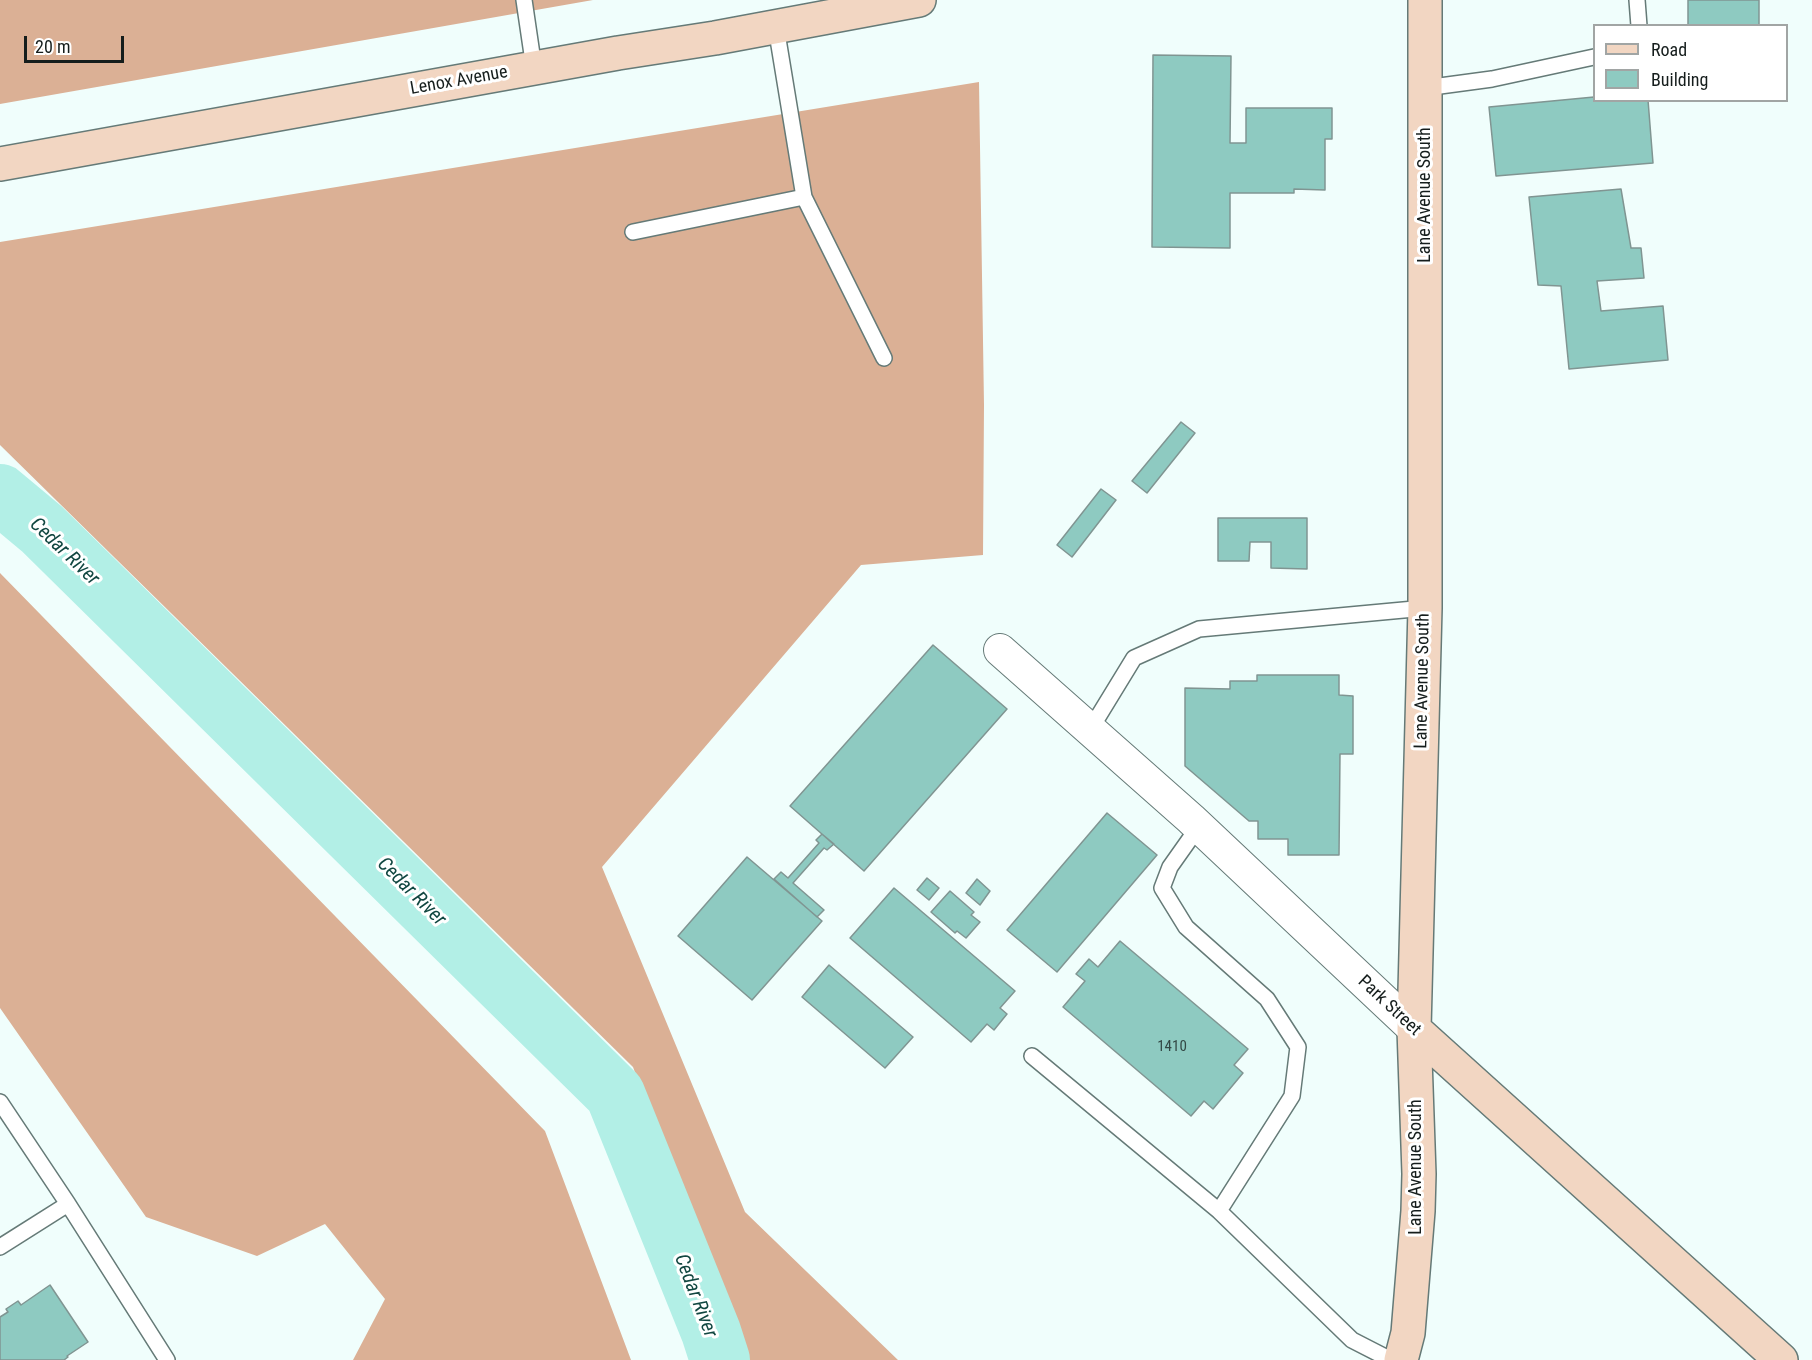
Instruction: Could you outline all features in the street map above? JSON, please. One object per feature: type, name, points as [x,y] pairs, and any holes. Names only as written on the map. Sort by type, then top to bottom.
[{"type":"main road","name":"Lenox Avenue","points":[[0,164],[919,0]]},
{"type":"main road","name":"Lane Avenue South","points":[[1401,1360],[1408,1333],[1419,1174],[1414,1029],[1425,608],[1425,0]]},
{"type":"main road","name":"Park Street","points":[[1414,1029],[1781,1360]]},
{"type":"street","name":"Park Street","points":[[1000,650],[1199,826],[1414,1029]]},
{"type":"lane","points":[[524,0],[534,68]]},
{"type":"lane","points":[[1637,0],[1639,24]]},
{"type":"lane","points":[[776,27],[804,197],[884,358]]},
{"type":"lane","points":[[1425,88],[1492,79],[1593,57]]},
{"type":"lane","points":[[633,232],[804,197]]},
{"type":"lane","points":[[1090,729],[1134,658],[1199,629],[1425,608]]},
{"type":"lane","points":[[1199,826],[1170,867],[1162,888],[1186,927],[1267,999],[1298,1047],[1292,1096],[1219,1211]]},
{"type":"lane","points":[[1032,1056],[1219,1211],[1352,1340],[1391,1360]]},
{"type":"lane","points":[[0,1102],[167,1360]]},
{"type":"lane","points":[[0,1247],[68,1204]]},
{"type":"shaded area","points":[[0,0],[593,0],[0,104]]},
{"type":"shaded area","points":[[979,82],[984,405],[983,555],[861,565],[602,867],[745,1212],[898,1360],[742,1360],[633,1067],[0,445],[0,242]]},
{"type":"shaded area","points":[[0,573],[545,1131],[631,1360],[353,1360],[385,1299],[325,1224],[257,1256],[146,1217],[0,1008]]},
{"type":"building","points":[[1688,0],[1759,0],[1759,24],[1688,24]]},
{"type":"building","points":[[1153,55],[1231,56],[1230,143],[1246,143],[1246,108],[1332,108],[1332,139],[1325,139],[1325,190],[1294,189],[1294,193],[1230,193],[1230,248],[1152,247]]},
{"type":"building","points":[[1593,97],[1593,102],[1648,102],[1653,163],[1496,176],[1489,107]]},
{"type":"building","points":[[1621,189],[1631,248],[1641,248],[1644,278],[1597,281],[1601,311],[1663,306],[1668,360],[1569,369],[1561,286],[1538,285],[1529,197]]},
{"type":"building","points":[[1181,422],[1195,433],[1147,493],[1132,481]]},
{"type":"building","points":[[1101,489],[1116,500],[1072,557],[1057,545]]},
{"type":"building","points":[[1218,518],[1307,518],[1307,569],[1271,568],[1271,542],[1250,542],[1249,561],[1218,561]]},
{"type":"building","points":[[933,645],[1007,709],[864,871],[790,806]]},
{"type":"building","points":[[1257,675],[1339,675],[1339,695],[1353,696],[1353,754],[1340,754],[1339,855],[1288,855],[1288,839],[1258,839],[1258,821],[1249,821],[1185,766],[1185,688],[1230,689],[1230,681],[1257,681]]},
{"type":"building","points":[[1107,813],[1157,855],[1057,972],[1007,930]]},
{"type":"building","points":[[822,834],[834,844],[827,850],[824,848],[793,883],[824,910],[817,917],[774,879],[781,872],[788,878],[819,843],[816,840]]},
{"type":"building","points":[[747,857],[822,921],[752,1000],[678,936]]},
{"type":"building","points":[[927,878],[939,888],[929,900],[917,890]]},
{"type":"building","points":[[977,879],[990,891],[980,905],[966,893]]},
{"type":"building","points":[[894,888],[1015,991],[1000,1008],[1007,1014],[994,1030],[987,1024],[971,1042],[850,938]]},
{"type":"building","points":[[950,891],[974,912],[971,915],[980,922],[966,938],[957,931],[955,933],[931,912]]},
{"type":"building","points":[[1120,941],[1248,1049],[1234,1065],[1243,1073],[1213,1109],[1204,1101],[1191,1116],[1063,1007],[1085,981],[1076,974],[1089,959],[1098,967]]},
{"type":"building","points":[[829,965],[913,1037],[885,1068],[802,997]]},
{"type":"building","points":[[50,1285],[88,1342],[64,1360],[0,1360],[0,1317],[8,1312],[6,1309],[18,1301],[21,1305]]},
{"type":"waterway","name":"Cedar River","points":[[0,494],[42,529],[615,1094],[711,1332],[720,1360]]}]
